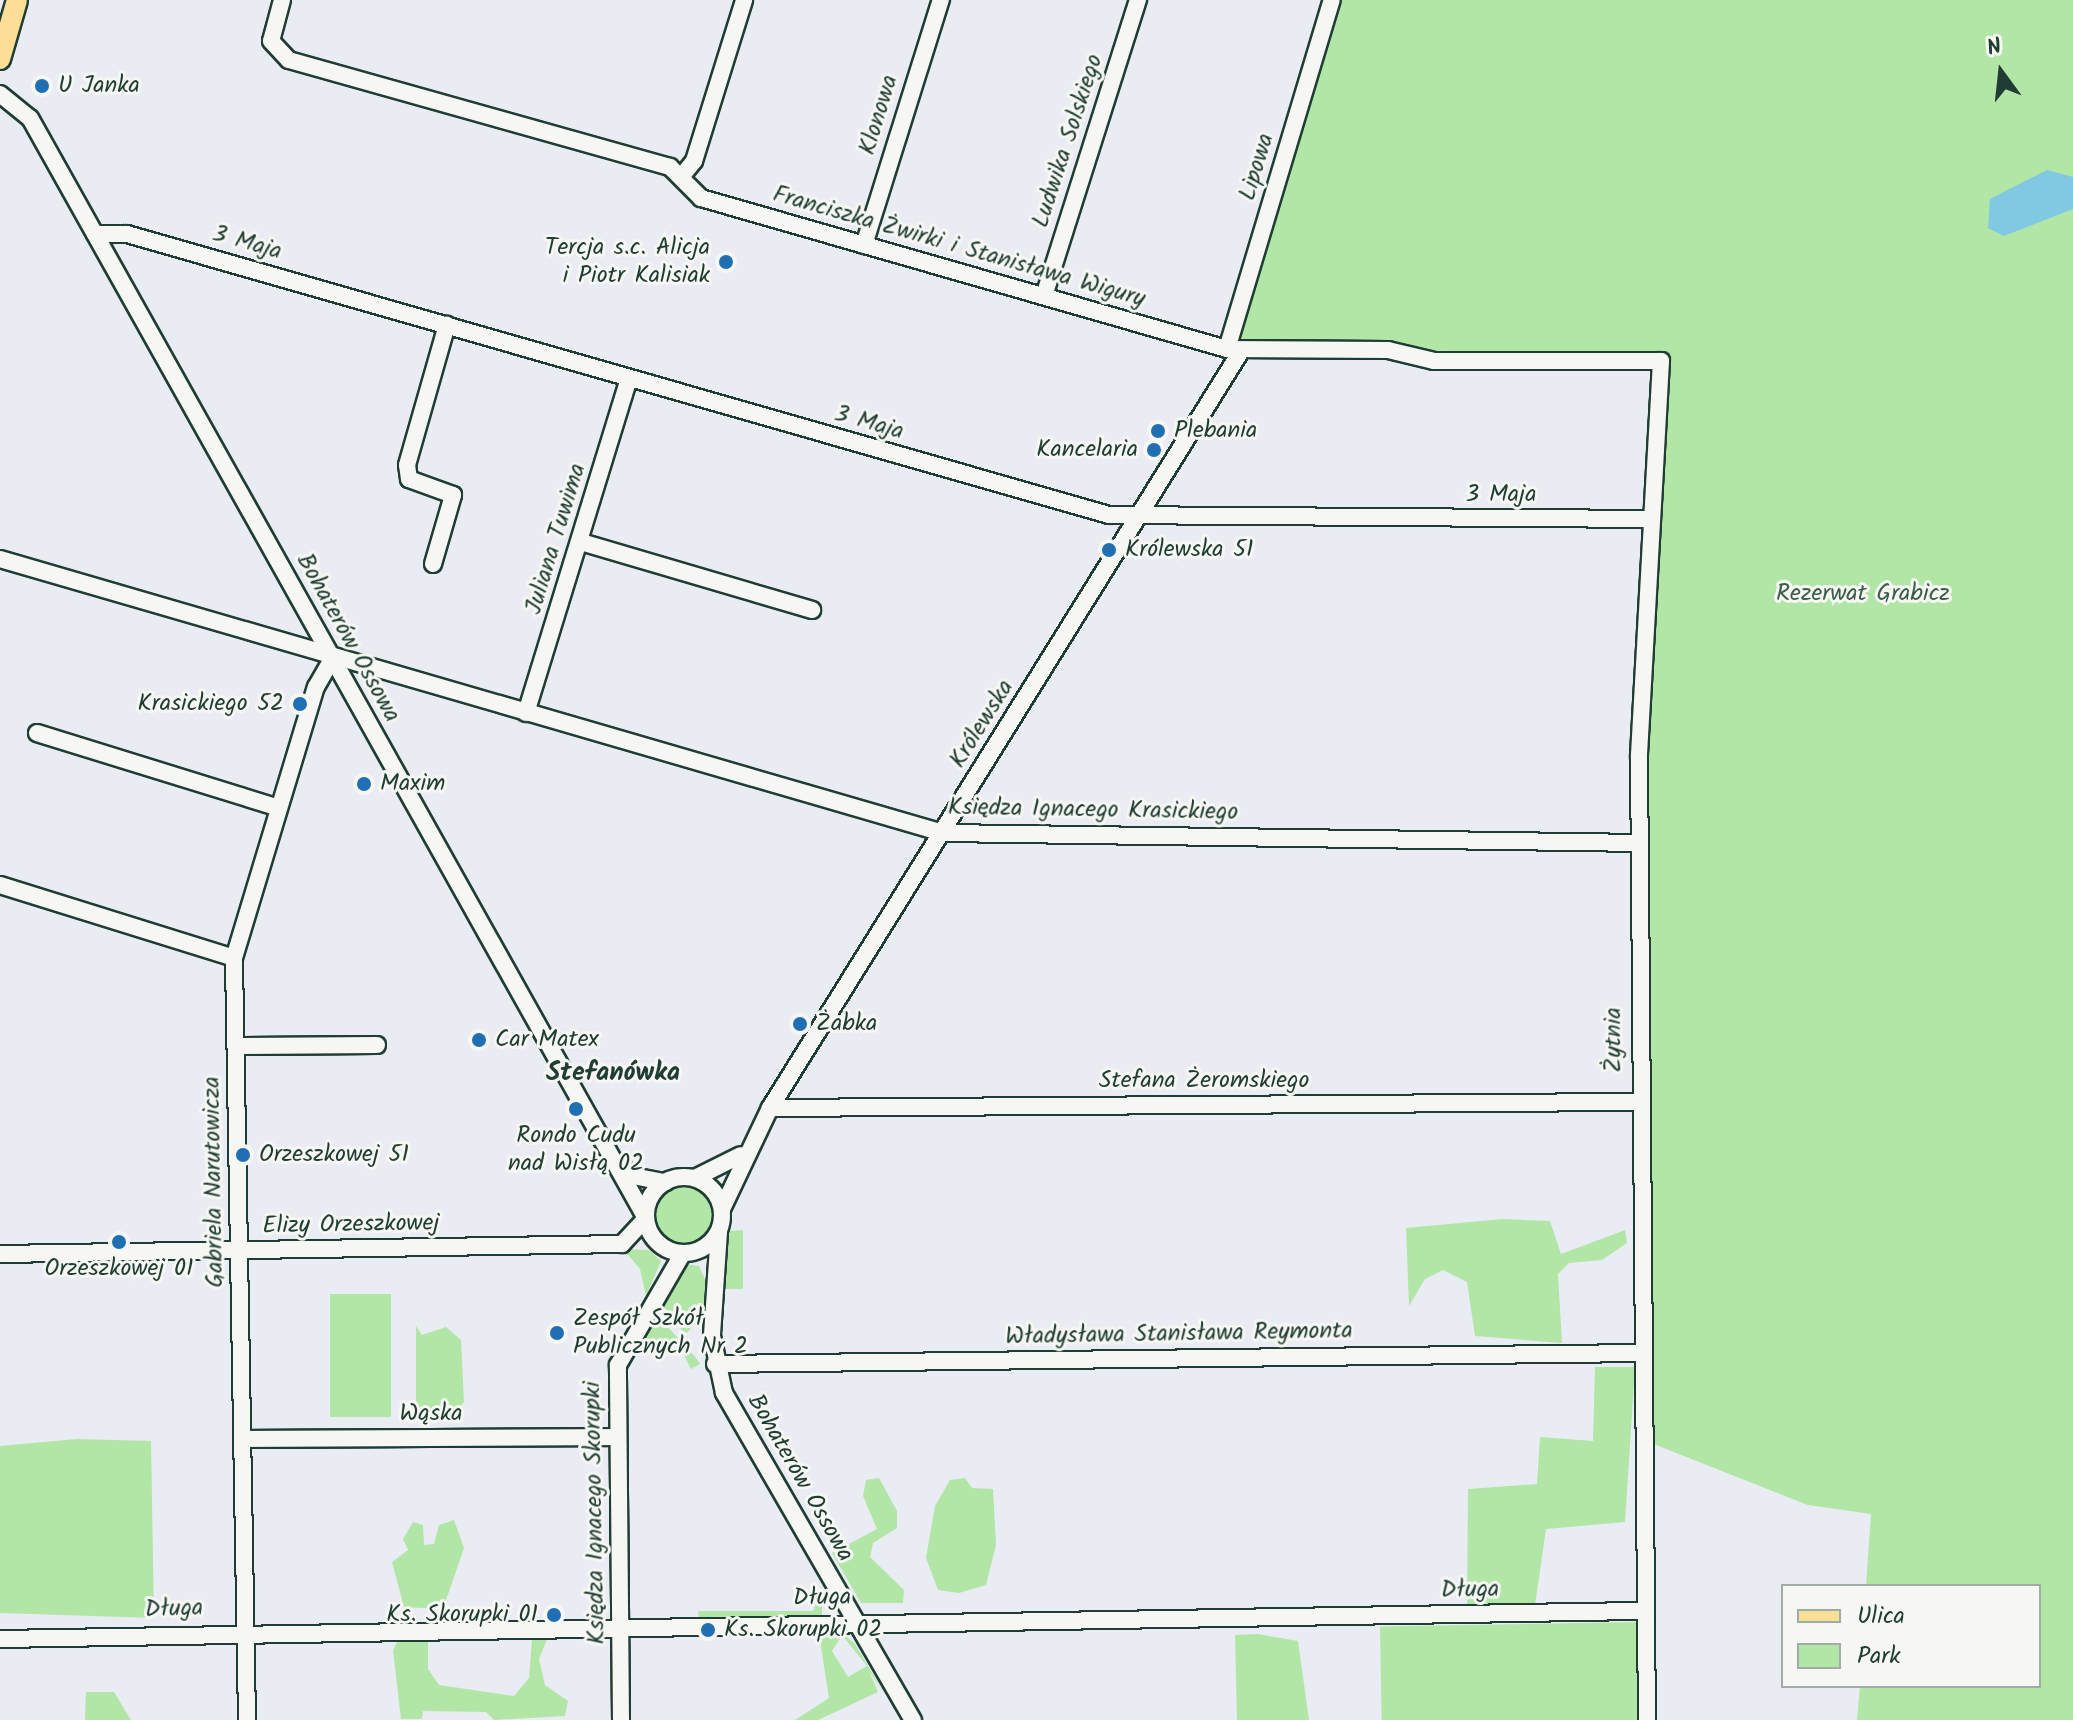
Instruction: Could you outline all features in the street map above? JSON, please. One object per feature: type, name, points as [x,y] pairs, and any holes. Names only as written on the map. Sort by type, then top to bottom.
[{"type":"main road","points":[[0,59],[17,0]]},
{"type":"street","name":"Franciszka Żwirki i Stanisława Wigury","points":[[282,0],[274,49],[289,60],[670,167],[701,198],[1234,350],[1661,361]]},
{"type":"street","points":[[681,177],[694,161],[744,0]]},
{"type":"street","name":"Klonowa","points":[[864,245],[941,0]]},
{"type":"street","name":"Ludwika Solskiego","points":[[1044,296],[1138,0]]},
{"type":"street","name":"Lipowa","points":[[1234,350],[1332,0]]},
{"type":"street","name":"Bohaterów Ossowa","points":[[0,94],[25,110],[615,1161],[644,1218]]},
{"type":"street","name":"3 Maja","points":[[95,234],[127,234],[629,378],[1139,518],[1652,519]]},
{"type":"street","points":[[433,564],[453,495],[409,479],[407,465],[447,325]]},
{"type":"street","name":"Królewska","points":[[722,1209],[745,1152],[770,1108],[1139,518],[1234,350]]},
{"type":"street","name":"Żytnia","points":[[1647,1720],[1638,1102],[1638,843],[1661,361]]},
{"type":"street","name":"Juliana Tuwima","points":[[526,713],[629,378]]},
{"type":"street","points":[[581,542],[812,610]]},
{"type":"street","name":"Księdza Ignacego Krasickiego","points":[[0,559],[332,659],[943,833],[1638,843]]},
{"type":"street","name":"Gabriela Narutowicza","points":[[247,1720],[234,958],[279,808],[332,659]]},
{"type":"street","points":[[37,733],[279,808]]},
{"type":"street","points":[[0,885],[234,958]]},
{"type":"street","points":[[236,1046],[377,1045]]},
{"type":"street","name":"Stefana Żeromskiego","points":[[770,1108],[1638,1102]]},
{"type":"street","points":[[615,1161],[633,1176],[665,1182],[695,1178],[725,1169],[745,1152]]},
{"type":"street","points":[[688,1252],[719,1232],[722,1209],[715,1191],[695,1178]]},
{"type":"street","points":[[665,1182],[644,1218],[663,1247],[668,1271]]},
{"type":"street","name":"Elizy Orzeszkowej","points":[[0,1254],[622,1244],[644,1218]]},
{"type":"street","name":"Bohaterów Ossowa","points":[[719,1232],[715,1364],[731,1408],[913,1720]]},
{"type":"street","points":[[663,1247],[688,1252],[715,1288]]},
{"type":"street","name":"Księdza Ignacego Skorupki","points":[[621,1720],[620,1352],[668,1271],[688,1252]]},
{"type":"street","name":"Władysława Stanisława Reymonta","points":[[715,1364],[1643,1353]]},
{"type":"street","name":"Wąska","points":[[244,1439],[618,1437]]},
{"type":"street","name":"Długa","points":[[0,1639],[620,1623],[1645,1611]]},
{"type":"green space","name":"Rezerwat Grabicz","points":[[1339,0],[2073,0],[2073,1720],[1857,1720],[1860,1688],[2041,1688],[2041,1584],[1866,1584],[1871,1514],[1808,1505],[1651,1443],[1633,1090],[1666,358],[1235,344]]},
{"type":"green space","points":[[684,1181],[707,1191],[717,1214],[707,1237],[684,1247],[661,1237],[651,1214],[661,1191]]},
{"type":"green space","points":[[1502,1219],[1550,1221],[1561,1254],[1625,1230],[1627,1243],[1602,1260],[1569,1263],[1558,1274],[1562,1343],[1475,1336],[1467,1282],[1443,1270],[1425,1279],[1409,1306],[1406,1228]]},
{"type":"green space","points":[[743,1230],[743,1289],[722,1289],[730,1231]]},
{"type":"green space","points":[[623,1249],[649,1250],[661,1261],[646,1296],[640,1269]]},
{"type":"green space","points":[[685,1264],[699,1266],[708,1286],[706,1309],[687,1333],[680,1329],[686,1324],[656,1302]]},
{"type":"green space","points":[[330,1294],[391,1294],[391,1417],[330,1417]]},
{"type":"green space","points":[[656,1314],[700,1364],[691,1369],[684,1355],[629,1354],[623,1373],[624,1360]]},
{"type":"green space","points":[[416,1326],[422,1335],[446,1327],[461,1340],[464,1402],[449,1421],[416,1416]]},
{"type":"green space","points":[[1595,1367],[1635,1367],[1625,1522],[1546,1529],[1535,1605],[1467,1608],[1468,1489],[1537,1484],[1540,1437],[1593,1441]]},
{"type":"green space","points":[[77,1439],[151,1441],[154,1618],[0,1613],[0,1446]]},
{"type":"green space","points":[[879,1478],[897,1511],[897,1528],[873,1543],[870,1557],[904,1590],[903,1603],[861,1603],[832,1553],[877,1529],[863,1496],[866,1480]]},
{"type":"green space","points":[[965,1478],[972,1488],[993,1489],[996,1545],[986,1585],[959,1593],[938,1590],[926,1558],[935,1506],[950,1480]]},
{"type":"green space","points":[[454,1520],[464,1548],[443,1609],[404,1607],[392,1562],[408,1550],[403,1539],[413,1522],[423,1525],[424,1545],[434,1544],[439,1525]]},
{"type":"green space","points":[[822,1589],[822,1616],[699,1617],[698,1611],[813,1611]]},
{"type":"green space","points":[[1639,1622],[1641,1720],[1382,1720],[1380,1627]]},
{"type":"green space","points":[[841,1632],[855,1644],[885,1695],[869,1671],[878,1692],[818,1720],[795,1720],[829,1698],[819,1634]],"holes":[[[842,1635],[867,1666],[848,1677],[832,1651]]]},
{"type":"green space","points":[[1257,1634],[1298,1641],[1309,1720],[1237,1720],[1235,1635]]},
{"type":"green space","points":[[399,1639],[428,1639],[428,1669],[439,1685],[514,1696],[529,1678],[532,1640],[547,1639],[539,1659],[545,1685],[568,1701],[565,1716],[494,1720],[486,1712],[423,1711],[422,1719],[401,1719],[393,1650]]},
{"type":"green space","points":[[86,1692],[114,1692],[131,1720],[85,1720]]},
{"type":"water","points":[[2047,170],[2073,177],[2073,209],[2004,236],[1988,228],[1990,199]]},
{"type":"place","name":"U Janka","points":[[42,86]]},
{"type":"place","name":"Tercja s.c. Alicja i Piotr Kalisiak","points":[[726,262]]},
{"type":"place","name":"Plebania","points":[[1158,431]]},
{"type":"place","name":"Kancelaria","points":[[1154,450]]},
{"type":"place","name":"Królewska 51","points":[[1109,550]]},
{"type":"place","name":"Krasickiego 52","points":[[300,704]]},
{"type":"place","name":"Maxim","points":[[364,784]]},
{"type":"place","name":"Żabka","points":[[800,1024]]},
{"type":"place","name":"Car Matex","points":[[479,1040]]},
{"type":"place","name":"Rondo Cudu nad Wisłą 02","points":[[576,1109]]},
{"type":"place","name":"Orzeszkowej 51","points":[[243,1155]]},
{"type":"place","name":"Orzeszkowej 01","points":[[119,1242]]},
{"type":"place","name":"Zespół Szkół Publicznych Nr 2","points":[[557,1333]]},
{"type":"place","name":"Ks. Skorupki 01","points":[[554,1615]]},
{"type":"place","name":"Ks. Skorupki 02","points":[[708,1630]]},
{"type":"district","name":"Stefanówka","points":[[613,1074]]}]
